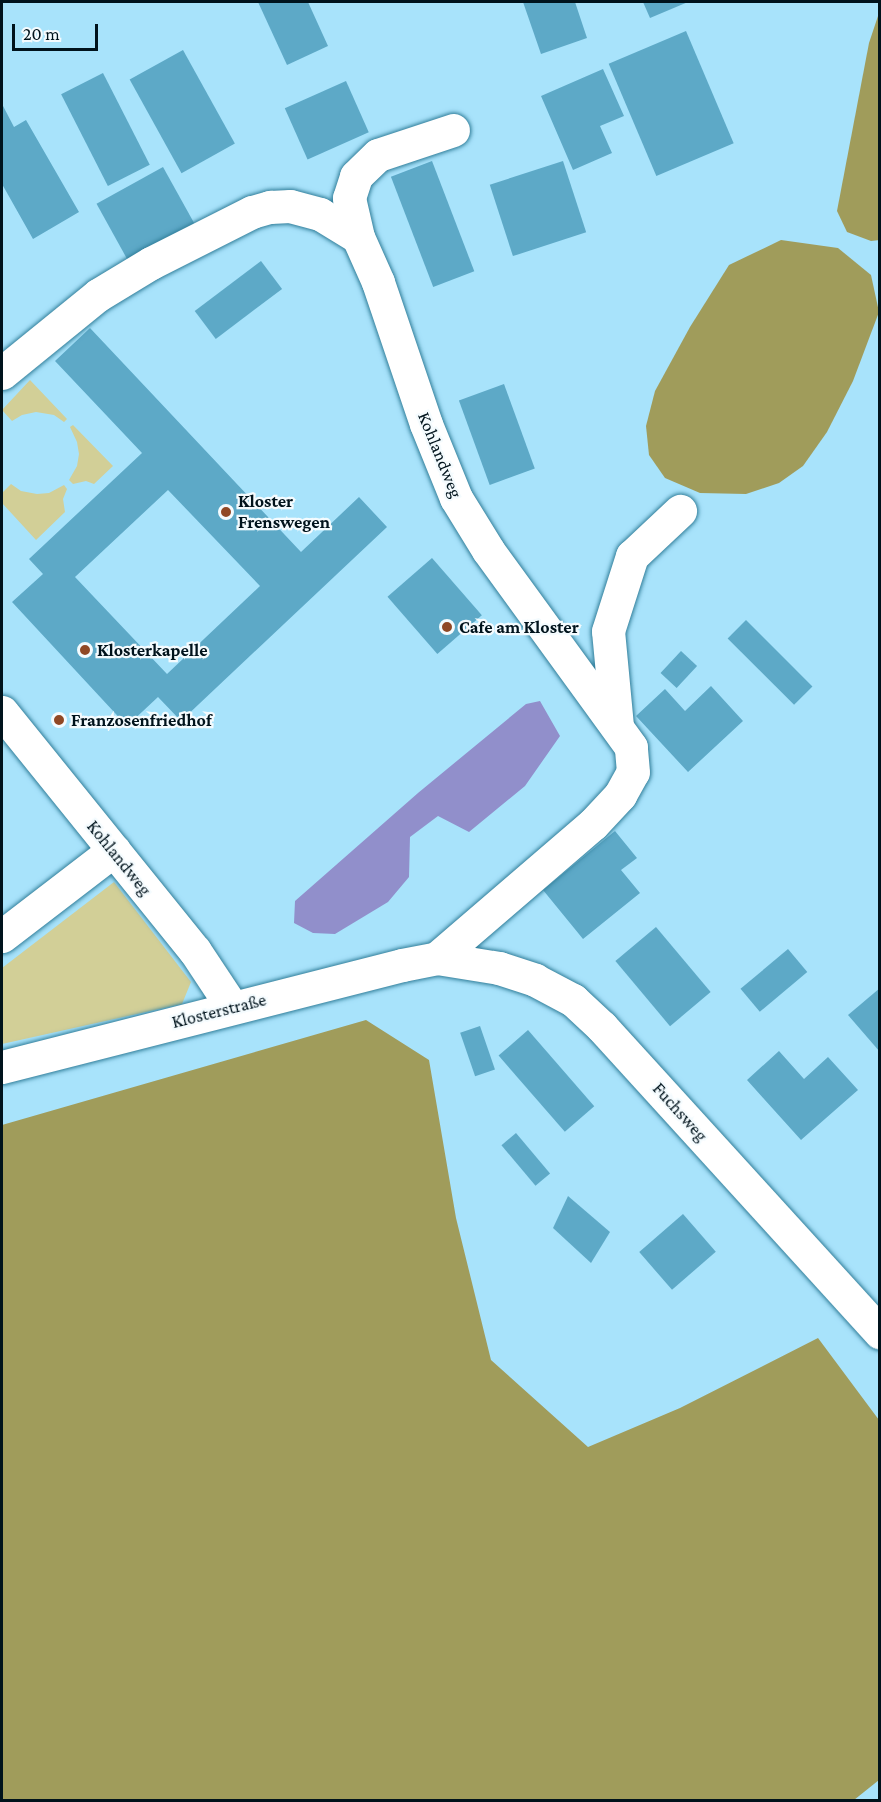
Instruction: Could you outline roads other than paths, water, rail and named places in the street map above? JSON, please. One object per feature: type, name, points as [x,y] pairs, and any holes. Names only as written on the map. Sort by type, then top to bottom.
[{"type":"street","name":"Kohlandweg","points":[[437,958],[593,824],[620,795],[633,772],[631,747],[488,550],[456,498],[426,424],[378,282],[358,237],[349,198],[356,176],[378,155],[453,130]]},
{"type":"street","points":[[2,373],[98,295],[151,262],[252,212],[270,207],[290,206],[320,214],[358,237]]},
{"type":"street","points":[[617,726],[609,631],[632,556],[680,511]]},
{"type":"street","name":"Kohlandweg","points":[[2,712],[195,951],[232,1007]]},
{"type":"street","points":[[2,936],[114,850]]},
{"type":"street","name":"Klosterstraße","points":[[2,1067],[232,1007],[437,958]]},
{"type":"street","name":"Fuchsweg","points":[[437,958],[499,968],[535,980],[573,1000],[602,1027],[879,1334]]},
{"type":"water","points":[[540,701],[560,736],[525,786],[469,832],[438,816],[410,837],[409,877],[388,902],[335,934],[313,933],[294,923],[295,901],[418,793],[526,704]]},
{"type":"place","name":"Kloster Frenswegen","points":[[226,512]]},
{"type":"place","name":"Cafe am Kloster","points":[[447,627]]},
{"type":"place","name":"Klosterkapelle","points":[[85,650]]},
{"type":"place","name":"Franzosenfriedhof","points":[[59,720]]}]
